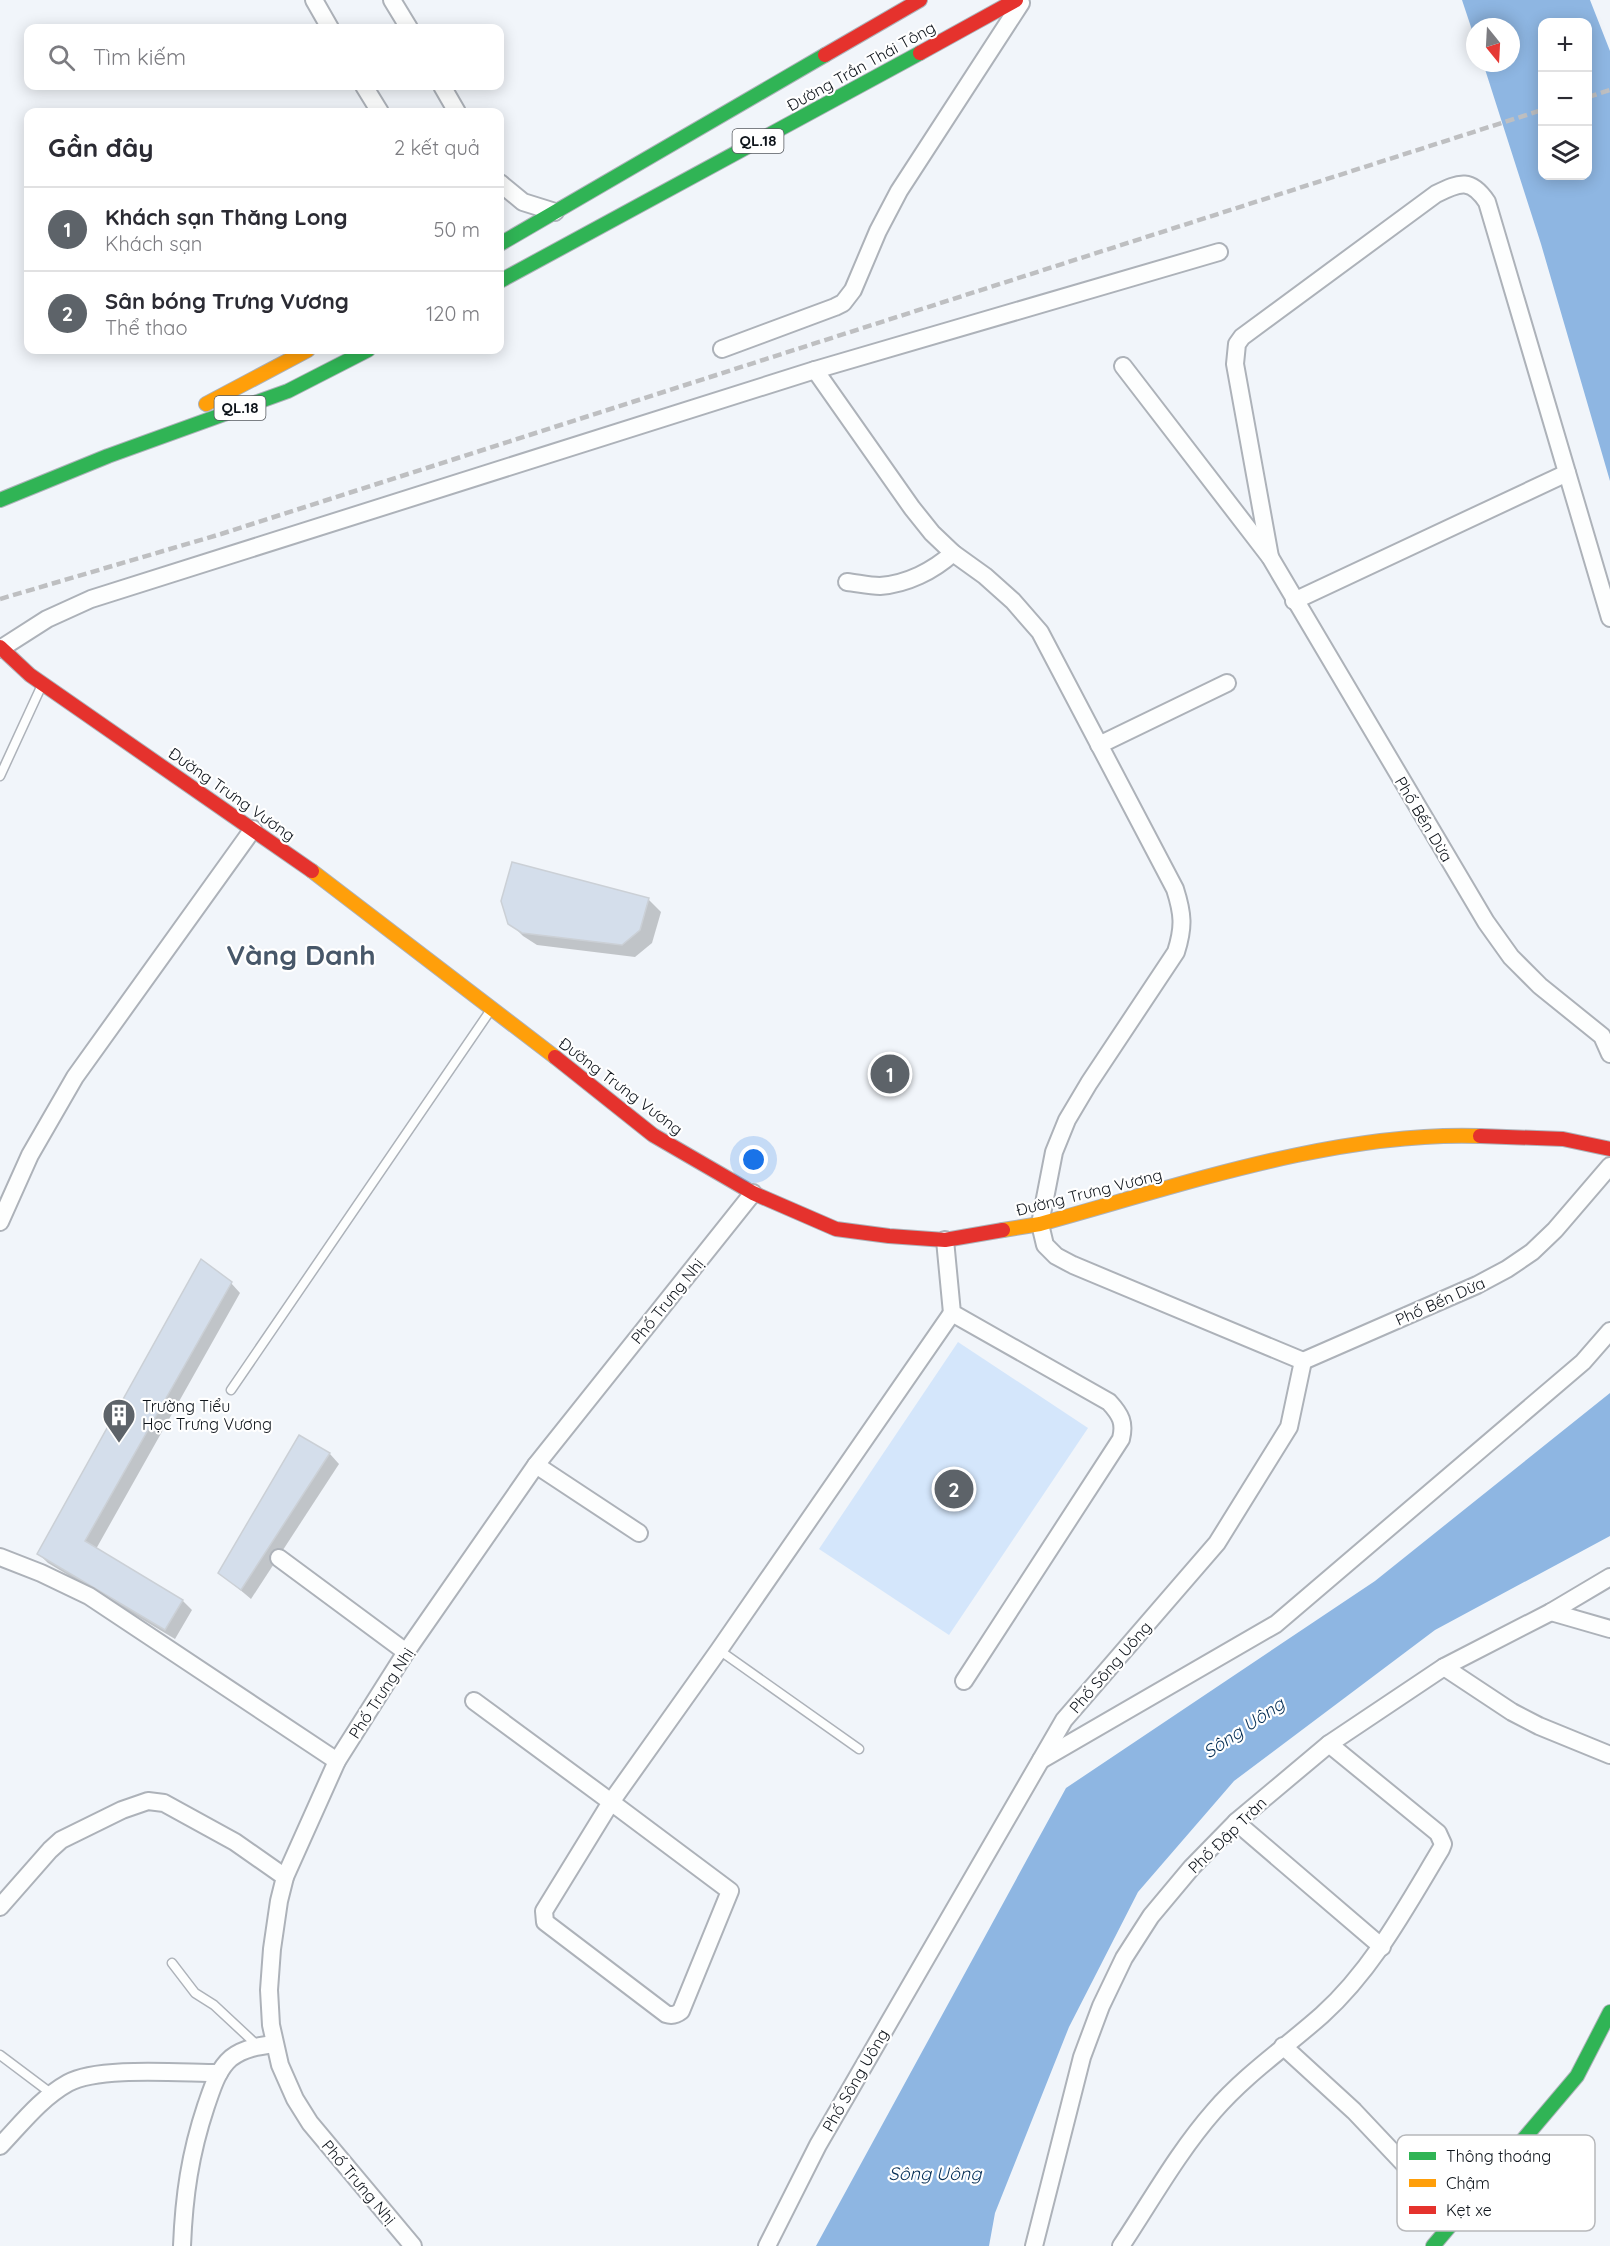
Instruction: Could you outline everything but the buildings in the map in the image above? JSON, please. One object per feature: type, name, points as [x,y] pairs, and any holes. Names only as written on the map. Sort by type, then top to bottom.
[{"type":"main road","name":"Đường Trần Thái Tông","points":[[504,242],[920,0]]},
{"type":"main road","name":"Đường Trần Thái Tông","points":[[504,279],[1016,0]]},
{"type":"main road","name":"QL.18","points":[[108,456],[300,354]]},
{"type":"main road","name":"QL.18","points":[[0,500],[108,456],[288,391],[360,354]]},
{"type":"main road","name":"Đường Trưng Vương","points":[[1,648],[30,675],[253,829],[492,1007],[653,1135],[753,1193],[836,1228],[889,1236],[945,1240],[1040,1224],[1272,1160],[1393,1139],[1450,1135],[1563,1138],[1610,1149]]},
{"type":"main road","points":[[1527,2135],[1577,2076],[1610,2012]]},
{"type":"main road","points":[[1433,2246],[1446,2231]]},
{"type":"street","points":[[314,0],[328,24]]},
{"type":"street","points":[[392,0],[407,24]]},
{"type":"street","points":[[722,349],[835,307],[848,297],[894,198],[1023,0]]},
{"type":"street","points":[[366,90],[378,108]]},
{"type":"street","points":[[444,90],[455,108]]},
{"type":"street","points":[[1270,557],[1235,364],[1237,344],[1436,194],[1452,185],[1466,184],[1479,190],[1487,202],[1610,618]]},
{"type":"street","points":[[504,186],[523,202],[555,213]]},
{"type":"street","points":[[1,648],[47,619],[92,599],[815,369],[1219,252]]},
{"type":"street","points":[[1123,366],[1270,557]]},
{"type":"street","points":[[815,369],[912,508],[953,553],[985,576],[1013,601],[1040,632],[1175,889],[1181,908],[1182,931],[1176,952],[1067,1120],[1054,1152],[1040,1224],[1045,1245],[1056,1256],[1073,1265],[1304,1361]]},
{"type":"street","points":[[1294,602],[1567,473]]},
{"type":"street","points":[[847,582],[880,586],[913,579],[939,566],[953,553]]},
{"type":"street","name":"Phố Bến Dừa","points":[[1270,557],[1294,602],[1486,922],[1511,957],[1540,986],[1606,1031],[1610,1054]]},
{"type":"street","points":[[1099,745],[1227,683]]},
{"type":"street","points":[[1,1216],[30,1155],[75,1077],[253,829]]},
{"type":"street","name":"Phố Bến Dừa","points":[[1304,1361],[1477,1285],[1507,1269],[1532,1252],[1555,1230],[1610,1166]]},
{"type":"street","name":"Phố Trưng Nhị","points":[[413,2246],[310,2123],[295,2099],[280,2065],[266,2045],[271,2025],[269,1990],[272,1949],[285,1877],[337,1761],[406,1652],[536,1465],[753,1193]]},
{"type":"street","points":[[474,1701],[611,1803],[730,1891],[681,2011],[677,2014],[671,2016],[666,2014],[545,1922],[544,1911],[611,1803],[952,1313],[945,1240]]},
{"type":"street","points":[[952,1313],[1109,1402],[1120,1414],[1124,1427],[1120,1439],[964,1680]]},
{"type":"street","points":[[1040,1761],[1276,1624],[1583,1362],[1610,1331]]},
{"type":"street","name":"Phố Sông Uông","points":[[767,2246],[818,2145],[1064,1720],[1218,1543],[1289,1426],[1304,1361]]},
{"type":"street","points":[[536,1465],[639,1533]]},
{"type":"street","points":[[0,1557],[41,1573],[89,1596],[337,1761]]},
{"type":"street","points":[[279,1558],[406,1652]]},
{"type":"street","name":"Phố Đập Tràn","points":[[1034,2246],[1082,2057],[1101,2007],[1124,1958],[1151,1916],[1192,1867],[1236,1822],[1329,1744],[1444,1666],[1551,1612],[1610,1577]]},
{"type":"street","points":[[1551,1612],[1610,1629]]},
{"type":"street","points":[[1444,1666],[1512,1712],[1539,1726],[1610,1755]]},
{"type":"street","points":[[1121,2246],[1191,2139],[1241,2082],[1323,2014],[1382,1947],[1441,1849],[1442,1839],[1438,1833],[1329,1744]]},
{"type":"street","points":[[0,1907],[50,1850],[62,1840],[122,1810],[148,1801],[164,1803],[225,1837],[285,1877]]},
{"type":"street","points":[[1236,1822],[1382,1947]]},
{"type":"street","points":[[182,2246],[184,2204],[194,2142],[219,2073],[224,2065],[238,2054],[266,2045]]},
{"type":"street","points":[[1283,2046],[1354,2111],[1397,2157]]},
{"type":"street","points":[[0,2146],[52,2094],[68,2083],[95,2074],[219,2073]]},
{"type":"lane","points":[[0,776],[43,684]]},
{"type":"lane","points":[[231,1390],[492,1007]]},
{"type":"lane","points":[[719,1650],[859,1749]]},
{"type":"lane","points":[[172,1963],[195,1992],[266,2045]]},
{"type":"lane","points":[[0,2055],[52,2094]]},
{"type":"shaded area","points":[[958,1342],[1088,1428],[949,1635],[819,1549]]},
{"type":"water","points":[[1462,0],[1590,0],[1610,51],[1610,481],[1541,244],[1486,72],[1520,72],[1520,18],[1468,18]]},
{"type":"water","name":"Sông Uông","points":[[1610,1393],[1610,1536],[1435,1630],[1234,1781],[1138,1892],[1069,2027],[995,2213],[989,2246],[816,2246],[1066,1788],[1375,1581]]},
{"type":"railway","points":[[1592,96],[1610,90]]},
{"type":"railway","points":[[0,599],[221,534],[1538,111]]},
{"type":"traffic: fast","points":[[504,279],[920,53]]},
{"type":"traffic: fast","points":[[504,242],[825,55]]},
{"type":"traffic: fast","points":[[0,500],[108,456],[288,391],[360,354]]},
{"type":"traffic: fast","points":[[1527,2135],[1577,2076],[1610,2012]]},
{"type":"traffic: fast","points":[[1433,2246],[1446,2231]]},
{"type":"traffic: slow","points":[[206,404],[300,354]]},
{"type":"traffic: slow","points":[[312,871],[555,1057]]},
{"type":"traffic: slow","points":[[1003,1230],[1040,1224],[1202,1178],[1314,1152],[1370,1142],[1425,1137],[1480,1136]]},
{"type":"traffic: jam","points":[[825,55],[920,0]]},
{"type":"traffic: jam","points":[[920,53],[1016,0]]},
{"type":"traffic: jam","points":[[0,647],[30,675],[312,871]]},
{"type":"traffic: jam","points":[[555,1057],[653,1135],[753,1193],[836,1229],[945,1240],[1003,1230]]},
{"type":"traffic: jam","points":[[1480,1136],[1563,1139],[1610,1149]]},
{"type":"place","name":"Khách sạn Thăng Long","points":[[890,1074]]},
{"type":"place","name":"Trường Tiểu Học Trưng Vương","points":[[119,1444]]},
{"type":"place","name":"Sân bóng Trưng Vương","points":[[954,1489]]},
{"type":"district","name":"Vàng Danh","points":[[301,955]]}]
